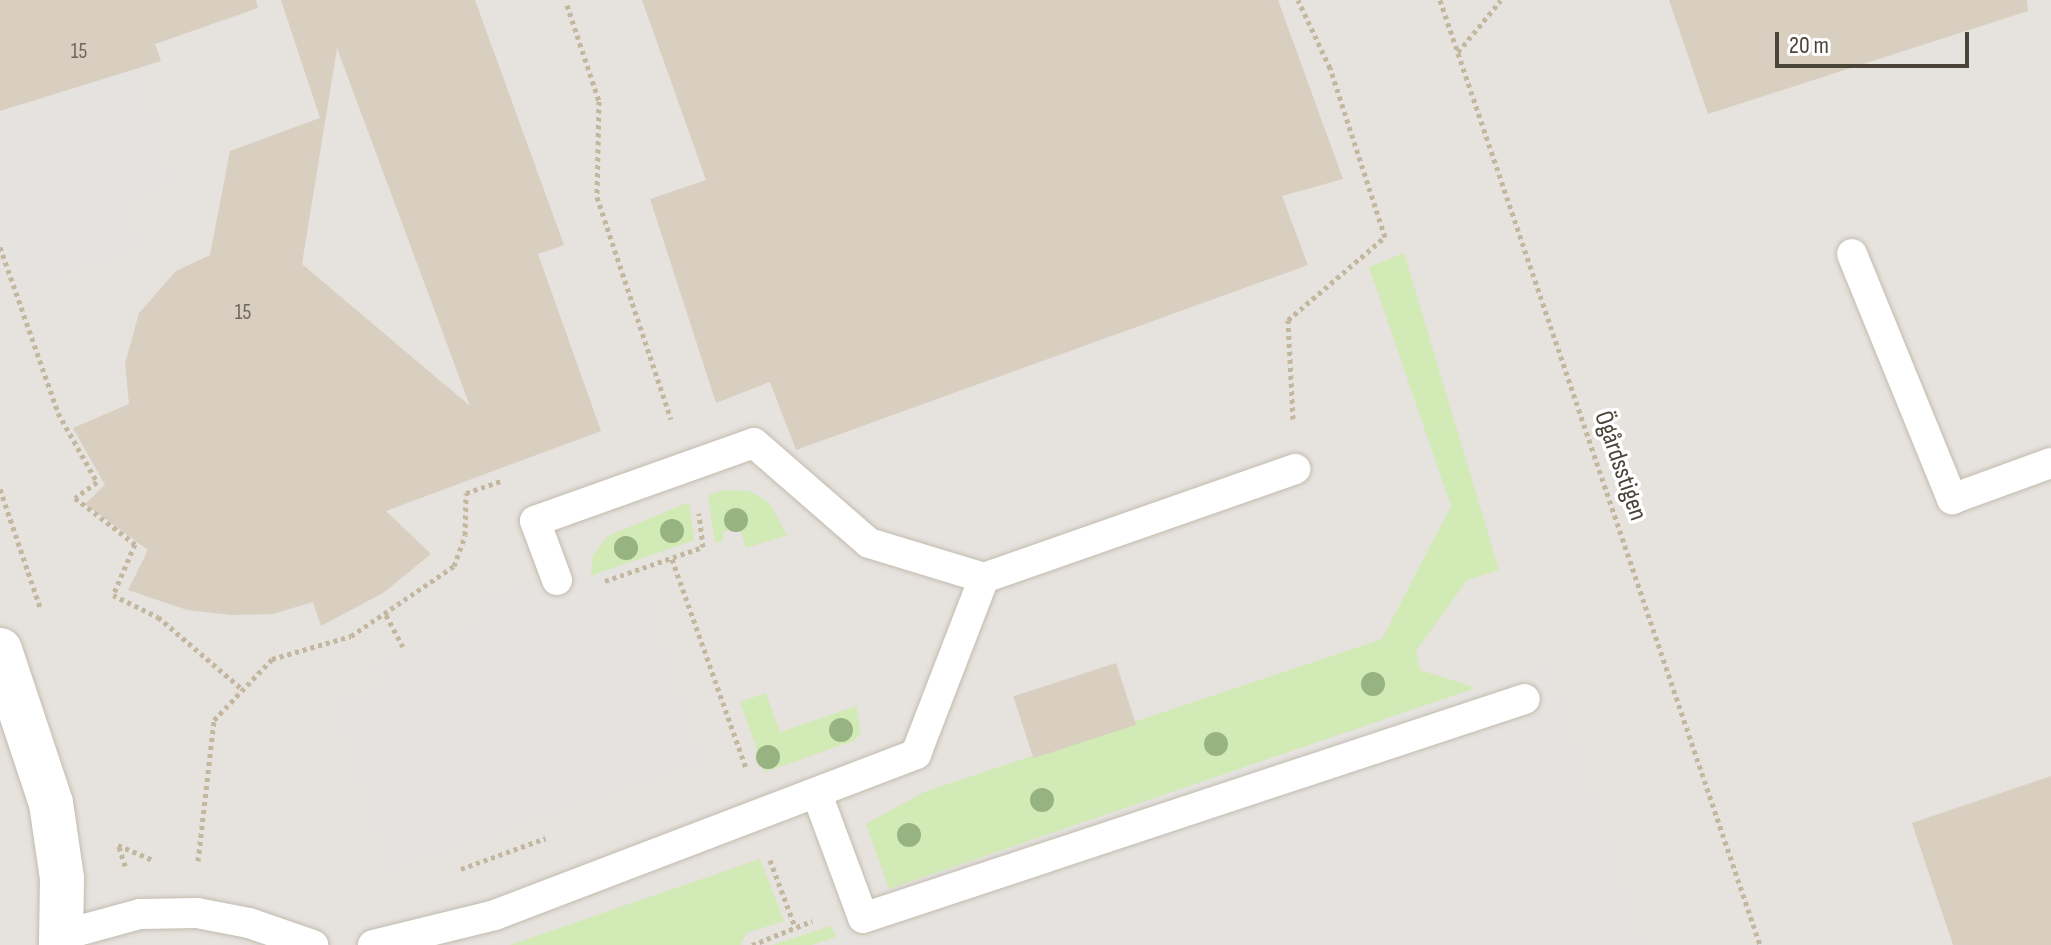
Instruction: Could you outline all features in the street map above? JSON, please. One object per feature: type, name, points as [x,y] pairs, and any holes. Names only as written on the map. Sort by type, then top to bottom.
[{"type":"street","points":[[0,650],[51,803],[62,940]]},
{"type":"lane","points":[[1852,254],[1952,499],[2051,463]]},
{"type":"lane","points":[[557,580],[535,521],[754,443],[869,543],[984,578],[1295,469]]},
{"type":"lane","points":[[373,945],[495,915],[916,754],[984,578]]},
{"type":"lane","points":[[817,794],[863,918],[1525,699]]},
{"type":"lane","points":[[62,940],[140,914],[197,913],[249,923],[313,945]]},
{"type":"path","points":[[1295,469],[1288,320],[1385,237],[1330,68],[1298,0]]},
{"type":"path","name":"Ögårdsstigen","points":[[1440,0],[1760,945]]},
{"type":"path","points":[[1458,52],[1501,0]]},
{"type":"path","points":[[567,5],[599,101],[597,197],[673,424],[658,429]]},
{"type":"path","points":[[0,247],[58,413],[97,482],[75,498],[135,544],[113,595],[158,617],[242,689]]},
{"type":"path","points":[[198,861],[214,720],[272,659],[351,636],[454,566],[465,535],[466,493],[510,478]]},
{"type":"path","points":[[594,585],[703,547],[697,498]]},
{"type":"path","points":[[672,559],[746,766],[742,780]]},
{"type":"path","points":[[386,615],[404,649]]},
{"type":"path","points":[[733,770],[746,766]]},
{"type":"path","points":[[454,871],[555,835]]},
{"type":"path","points":[[118,845],[169,863]]},
{"type":"path","points":[[768,856],[795,927]]},
{"type":"path","points":[[183,862],[209,862]]},
{"type":"path","points":[[752,945],[858,904]]},
{"type":"shaded area","points":[[0,0],[2051,0],[2051,945],[0,945]]},
{"type":"shaded area","points":[[139,68],[176,185],[129,201],[143,249],[21,289],[0,223],[0,113]]},
{"type":"shaded area","points":[[635,560],[705,762],[388,872],[331,702],[379,685],[373,660],[483,622],[475,598],[523,581],[591,576]]},
{"type":"shaded area","points":[[1549,663],[1645,945],[812,945],[836,937],[889,889]]},
{"type":"green space","points":[[1404,253],[1499,570],[1467,580],[1416,651],[1420,670],[1476,688],[889,889],[866,824],[924,792],[1382,639],[1451,506],[1369,267]]},
{"type":"green space","points":[[725,490],[749,491],[769,502],[787,535],[746,548],[739,526],[723,532],[723,541],[715,543],[708,495]]},
{"type":"green space","points":[[689,502],[694,540],[591,576],[593,555],[608,536]]},
{"type":"green space","points":[[766,693],[780,732],[856,706],[861,733],[853,741],[765,772],[740,702]]},
{"type":"green space","points":[[760,859],[784,921],[746,933],[741,945],[510,945]]},
{"type":"green space","points":[[831,926],[836,937],[812,945],[772,945]]},
{"type":"building","points":[[0,0],[256,0],[258,8],[155,44],[161,61],[0,111]]},
{"type":"building","points":[[281,0],[475,0],[564,245],[538,254],[601,431],[386,511],[431,554],[383,593],[321,626],[313,602],[273,614],[231,615],[187,610],[128,590],[148,550],[85,504],[105,485],[73,428],[129,404],[125,364],[139,313],[176,271],[210,255],[230,151],[320,118]],"holes":[[[337,48],[470,406],[302,264]]]},
{"type":"building","points":[[642,0],[1278,0],[1343,179],[1282,196],[1308,265],[796,450],[770,382],[716,403],[650,199],[706,180]]},
{"type":"building","points":[[1669,0],[2027,0],[2028,11],[1708,114]]},
{"type":"building","points":[[1116,663],[1136,725],[1033,758],[1013,696]]},
{"type":"building","points":[[2051,776],[2051,945],[1953,945],[1912,823]]}]
